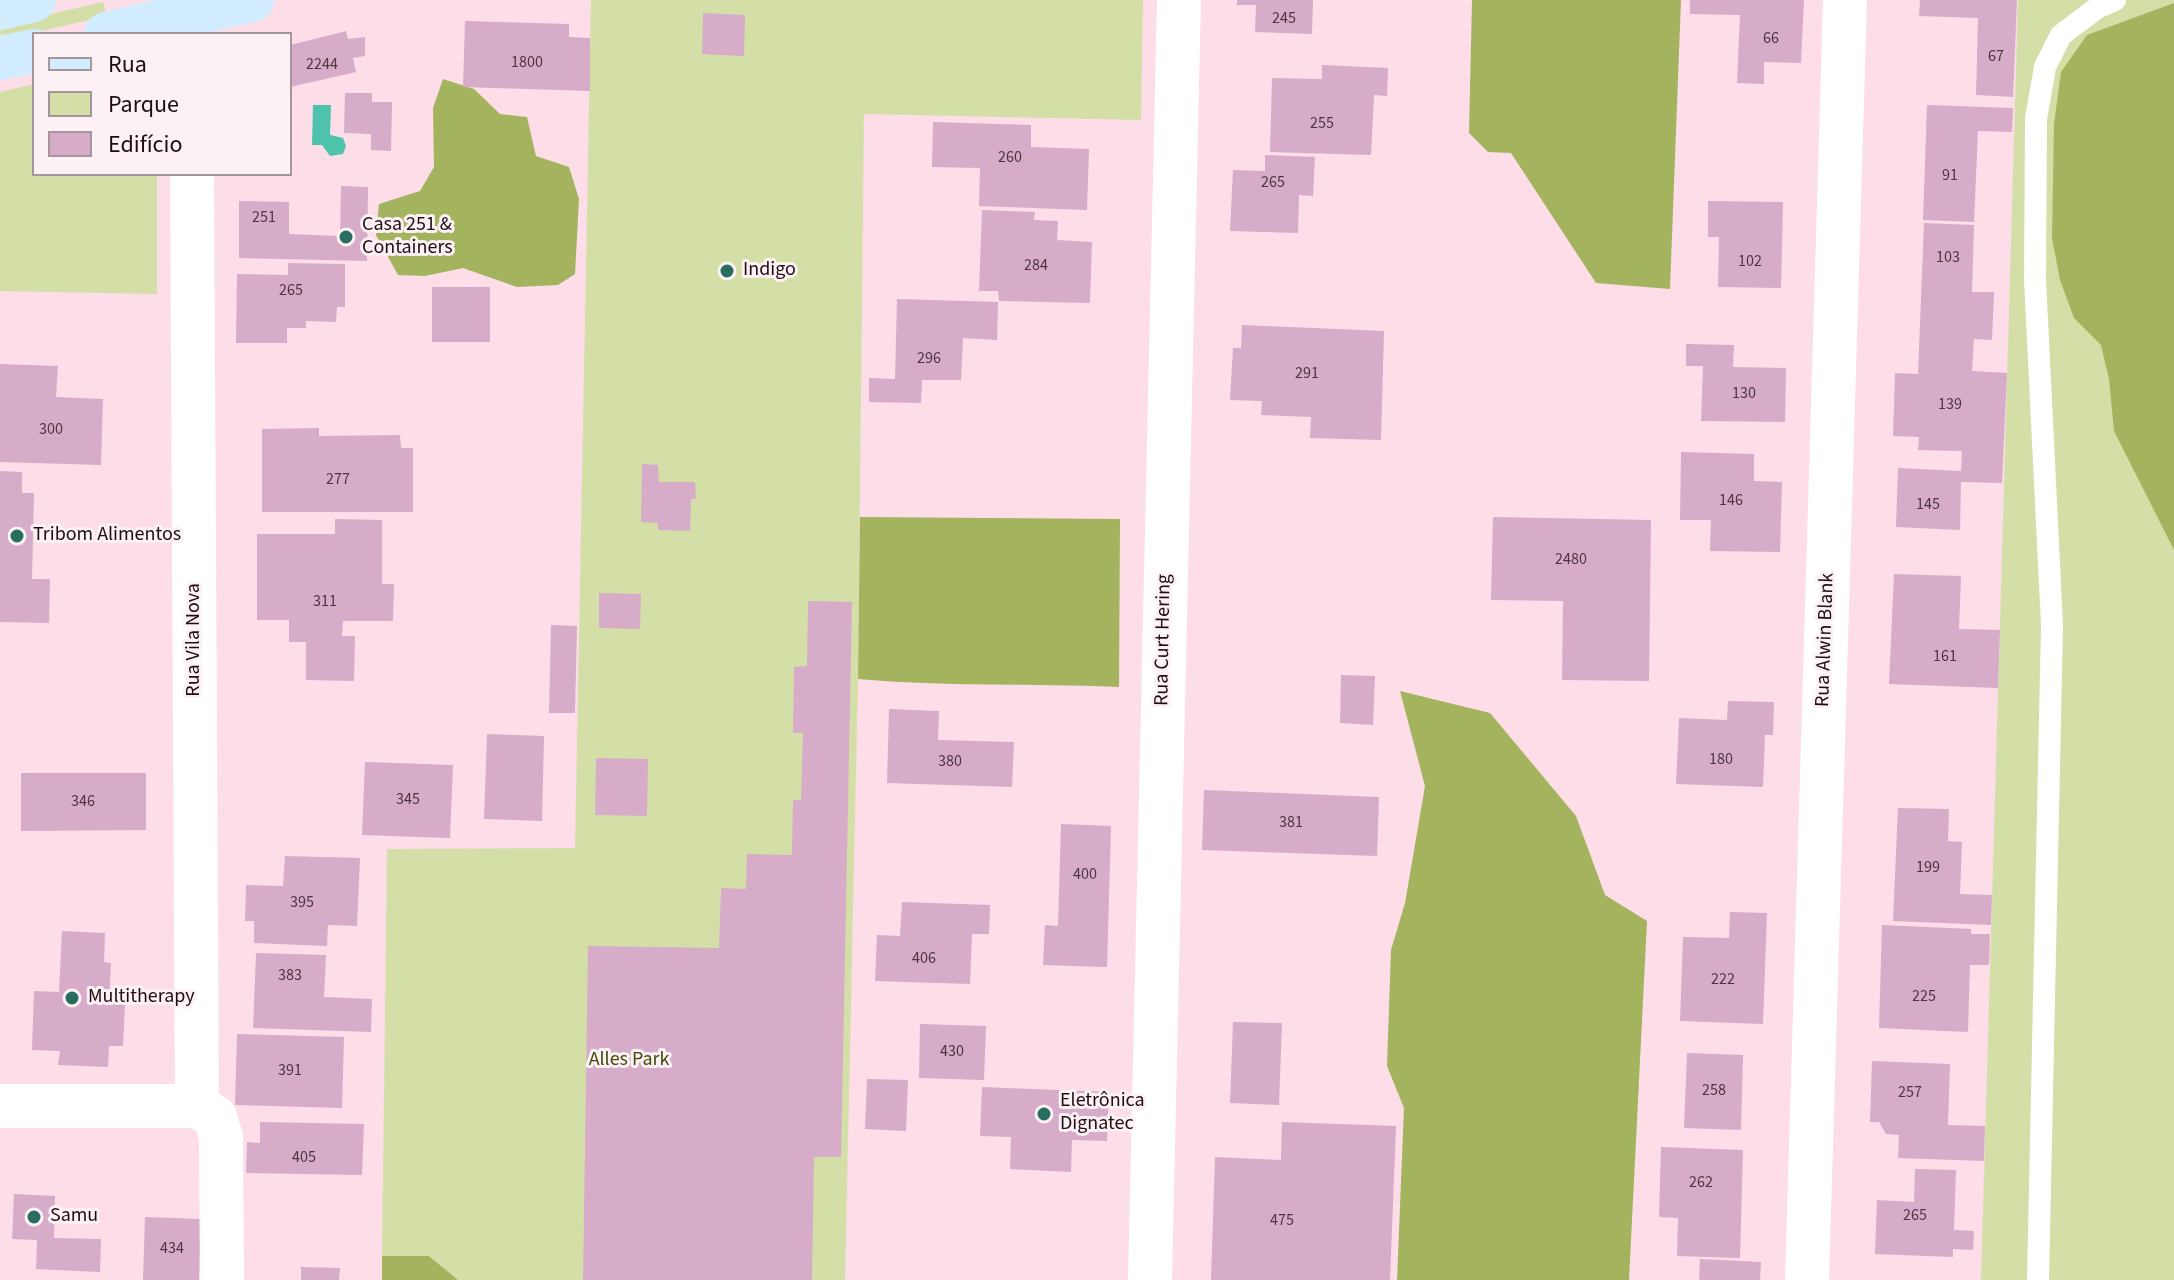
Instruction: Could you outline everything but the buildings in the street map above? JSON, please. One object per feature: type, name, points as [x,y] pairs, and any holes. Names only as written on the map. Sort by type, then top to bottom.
[{"type":"main road","points":[[0,8],[34,0]]},
{"type":"main road","points":[[115,32],[252,0]]},
{"type":"main road","points":[[0,58],[32,51]]},
{"type":"street","name":"Rua Curt Hering","points":[[1150,1280],[1179,0]]},
{"type":"street","name":"Rua Alwin Blank","points":[[1807,1280],[1845,0]]},
{"type":"street","name":"Rua Vila Nova","points":[[192,176],[197,1106]]},
{"type":"street","points":[[0,1106],[197,1106],[215,1117],[221,1137],[222,1280]]},
{"type":"lane","points":[[2038,1280],[2052,625],[2035,279],[2036,119],[2045,67],[2061,35],[2097,8],[2115,0]]},
{"type":"green space","name":"Alles Park","points":[[591,0],[1143,0],[1141,120],[864,114],[858,679],[845,1280],[458,1280],[429,1256],[382,1256],[387,849],[575,848]]},
{"type":"green space","points":[[2018,0],[2174,0],[2174,1280],[1981,1280]]},
{"type":"green space","points":[[103,2],[107,16],[1,40],[0,26]]},
{"type":"green space","points":[[32,84],[32,176],[157,176],[157,294],[0,291],[0,92]]},
{"type":"shaded area","points":[[1472,0],[1681,0],[1670,289],[1596,283],[1511,153],[1488,152],[1469,133]]},
{"type":"shaded area","points":[[2174,3],[2174,550],[2114,431],[2109,379],[2101,345],[2074,318],[2060,280],[2052,238],[2054,124],[2061,72],[2087,35]]},
{"type":"shaded area","points":[[443,79],[474,89],[500,114],[527,117],[536,156],[569,167],[579,199],[575,274],[558,285],[517,287],[463,268],[425,276],[398,275],[376,235],[379,204],[420,191],[434,167],[433,108]]},
{"type":"shaded area","points":[[313,105],[331,105],[330,135],[343,138],[346,146],[343,154],[330,156],[322,145],[312,145]]},
{"type":"shaded area","points":[[860,517],[1120,519],[1119,687],[858,679]]},
{"type":"shaded area","points":[[1400,691],[1490,713],[1576,816],[1605,895],[1647,921],[1629,1280],[1397,1280],[1404,1108],[1387,1066],[1391,950],[1405,903],[1425,786]]},
{"type":"shaded area","points":[[382,1256],[429,1256],[458,1280],[382,1280]]},
{"type":"place","name":"Casa 251 & Containers","points":[[346,237]]},
{"type":"place","name":"Indigo","points":[[727,271]]},
{"type":"place","name":"Tribom Alimentos","points":[[17,536]]},
{"type":"place","name":"Multitherapy","points":[[72,998]]},
{"type":"place","name":"Eletrônica Dignatec","points":[[1044,1114]]},
{"type":"place","name":"Samu","points":[[34,1217]]}]
